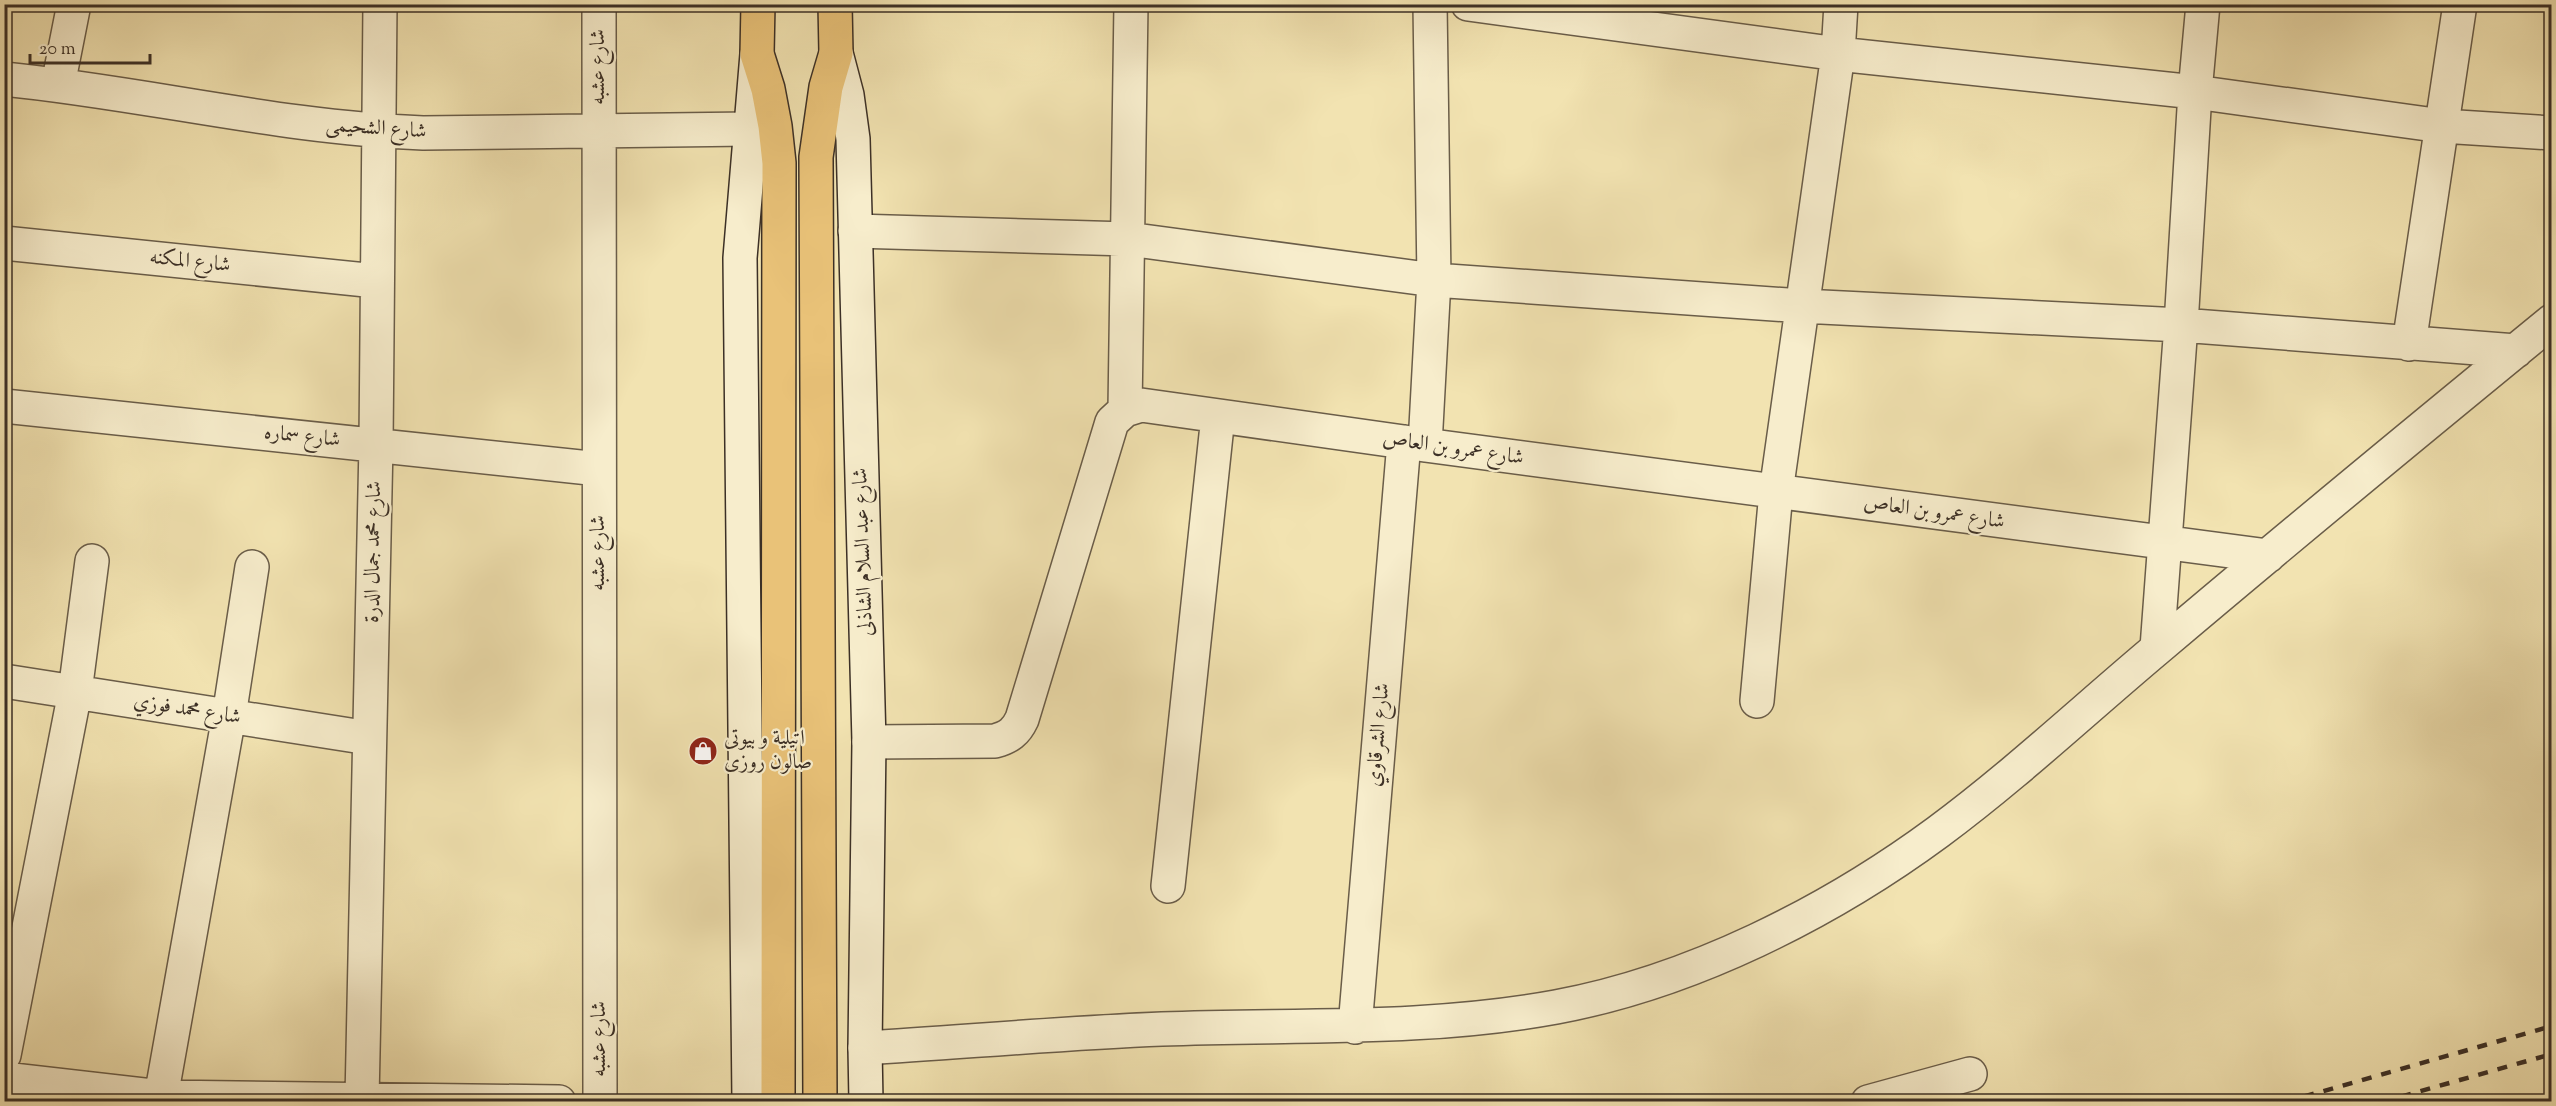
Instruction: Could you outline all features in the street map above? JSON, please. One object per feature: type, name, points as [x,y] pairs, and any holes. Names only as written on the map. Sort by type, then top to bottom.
[{"type":"main road","points":[[758,4],[757,54],[775,126],[779,200],[778,1101]]},
{"type":"main road","name":"شارع عبد السلام الشاذلى","points":[[835,4],[836,53]]},
{"type":"main road","points":[[820,1101],[816,157],[819,121],[836,53]]},
{"type":"street","points":[[58,85],[74,4]]},
{"type":"street","name":"شارع محمد جمال الدرة","points":[[362,1099],[376,444],[380,4]]},
{"type":"street","name":"شارع عشبه","points":[[599,4],[600,1101]]},
{"type":"street","points":[[869,742],[995,741],[1007,738],[1017,730],[1112,422],[1125,410],[1131,4]]},
{"type":"street","name":"شارع الشرقاوي","points":[[1355,1027],[1414,444],[1434,280],[1430,4]]},
{"type":"street","points":[[1468,4],[1838,54],[2195,92],[2442,126],[2552,133]]},
{"type":"street","points":[[1757,701],[1776,492],[1838,54],[1841,4]]},
{"type":"street","points":[[2157,648],[2203,4]]},
{"type":"street","points":[[2409,344],[2460,4]]},
{"type":"street","name":"شارع عبد السلام الشاذلى","points":[[836,53],[847,95],[853,139],[869,742],[866,1101]]},
{"type":"street","points":[[749,1101],[740,258],[757,54]]},
{"type":"street","name":"شارع الشحيمى","points":[[4,80],[58,85],[305,124],[378,131],[599,132],[750,129]]},
{"type":"street","points":[[855,231],[1128,239],[1434,280],[1802,306],[2181,325],[2516,351]]},
{"type":"street","name":"شارع المكنه","points":[[4,243],[376,281]]},
{"type":"street","points":[[865,1048],[1164,1029],[1355,1027],[1475,1018],[1557,1006],[1638,986],[1717,958],[1821,906],[1935,834],[2003,781],[2157,648],[2552,321]]},
{"type":"street","name":"شارع عمرو بن العاص","points":[[1125,410],[1141,405],[1414,444],[2268,556]]},
{"type":"street","name":"شارع سماره","points":[[4,406],[599,469]]},
{"type":"street","points":[[1168,886],[1218,416]]},
{"type":"street","points":[[4,1055],[75,692],[92,561]]},
{"type":"street","points":[[161,1097],[229,716],[252,567]]},
{"type":"street","name":"شارع محمد فوزي","points":[[4,681],[369,738]]},
{"type":"street","points":[[1868,1101],[1970,1074]]},
{"type":"street","points":[[4,1079],[161,1097],[559,1101]]},
{"type":"railway","points":[[2285,1102],[2552,1026]]},
{"type":"railway","points":[[2382,1102],[2552,1054]]},
{"type":"place","name":"اتيلية و بيوتى صالون روزى","points":[[703,751]]}]
